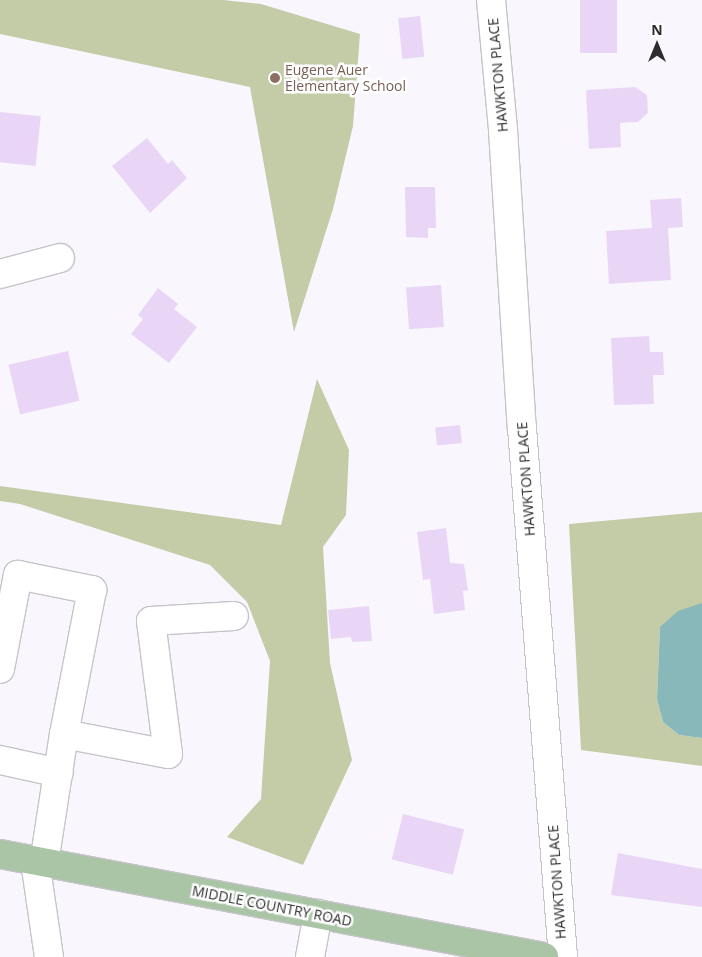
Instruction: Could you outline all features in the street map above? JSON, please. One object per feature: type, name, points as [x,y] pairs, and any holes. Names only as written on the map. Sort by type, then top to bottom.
[{"type":"main road","name":"MIDDLE COUNTRY ROAD","points":[[0,854],[544,957]]},
{"type":"street","name":"HAWKTON PLACE","points":[[491,0],[504,130],[522,428],[563,957]]},
{"type":"street","points":[[0,274],[60,258]]},
{"type":"street","points":[[0,669],[18,575],[92,590],[40,862],[49,957]]},
{"type":"street","points":[[64,734],[168,754],[151,621],[234,616]]},
{"type":"street","points":[[0,760],[58,773]]},
{"type":"street","points":[[310,957],[318,914]]},
{"type":"green space","name":"Eugene Auer Elementary School","points":[[0,0],[223,0],[261,4],[360,34],[353,126],[333,209],[294,332],[250,87],[0,34]]},
{"type":"green space","points":[[317,379],[349,450],[346,515],[323,547],[330,663],[352,760],[303,865],[227,837],[261,799],[270,661],[247,602],[210,565],[20,504],[0,501],[0,486],[281,525]]},
{"type":"green space","points":[[702,512],[702,603],[660,627],[657,699],[663,722],[679,735],[702,738],[702,766],[581,750],[569,524]]},
{"type":"water","points":[[702,603],[702,738],[679,735],[663,722],[657,699],[660,627],[678,611]]},
{"type":"building","points":[[580,0],[617,0],[617,53],[580,53]]},
{"type":"building","points":[[420,16],[424,57],[402,59],[398,18]]},
{"type":"building","points":[[635,87],[647,95],[648,113],[638,122],[620,123],[621,147],[589,149],[586,90]]},
{"type":"building","points":[[0,112],[41,116],[36,166],[0,162]]},
{"type":"building","points":[[147,138],[168,164],[172,160],[187,178],[150,213],[112,166]]},
{"type":"building","points":[[405,187],[435,187],[436,228],[428,228],[428,238],[406,237]]},
{"type":"building","points":[[681,198],[683,227],[668,228],[671,280],[609,284],[606,231],[652,228],[650,200]]},
{"type":"building","points":[[441,285],[444,327],[409,329],[406,287]]},
{"type":"building","points":[[158,288],[178,304],[174,309],[197,327],[169,363],[131,334],[143,319],[138,315]]},
{"type":"building","points":[[649,336],[650,352],[663,352],[664,375],[653,375],[654,404],[614,405],[611,338]]},
{"type":"building","points":[[68,351],[79,401],[20,414],[9,365]]},
{"type":"building","points":[[460,425],[462,443],[437,446],[435,428]]},
{"type":"building","points":[[446,528],[450,563],[464,564],[468,590],[463,591],[465,610],[434,614],[430,579],[423,580],[417,532]]},
{"type":"building","points":[[369,606],[372,641],[352,642],[351,637],[331,639],[328,610]]},
{"type":"building","points":[[403,814],[464,829],[453,875],[392,860]]},
{"type":"building","points":[[618,853],[702,869],[702,907],[611,895]]},
{"type":"place","name":"Eugene Auer Elementary School","points":[[275,78]]}]
